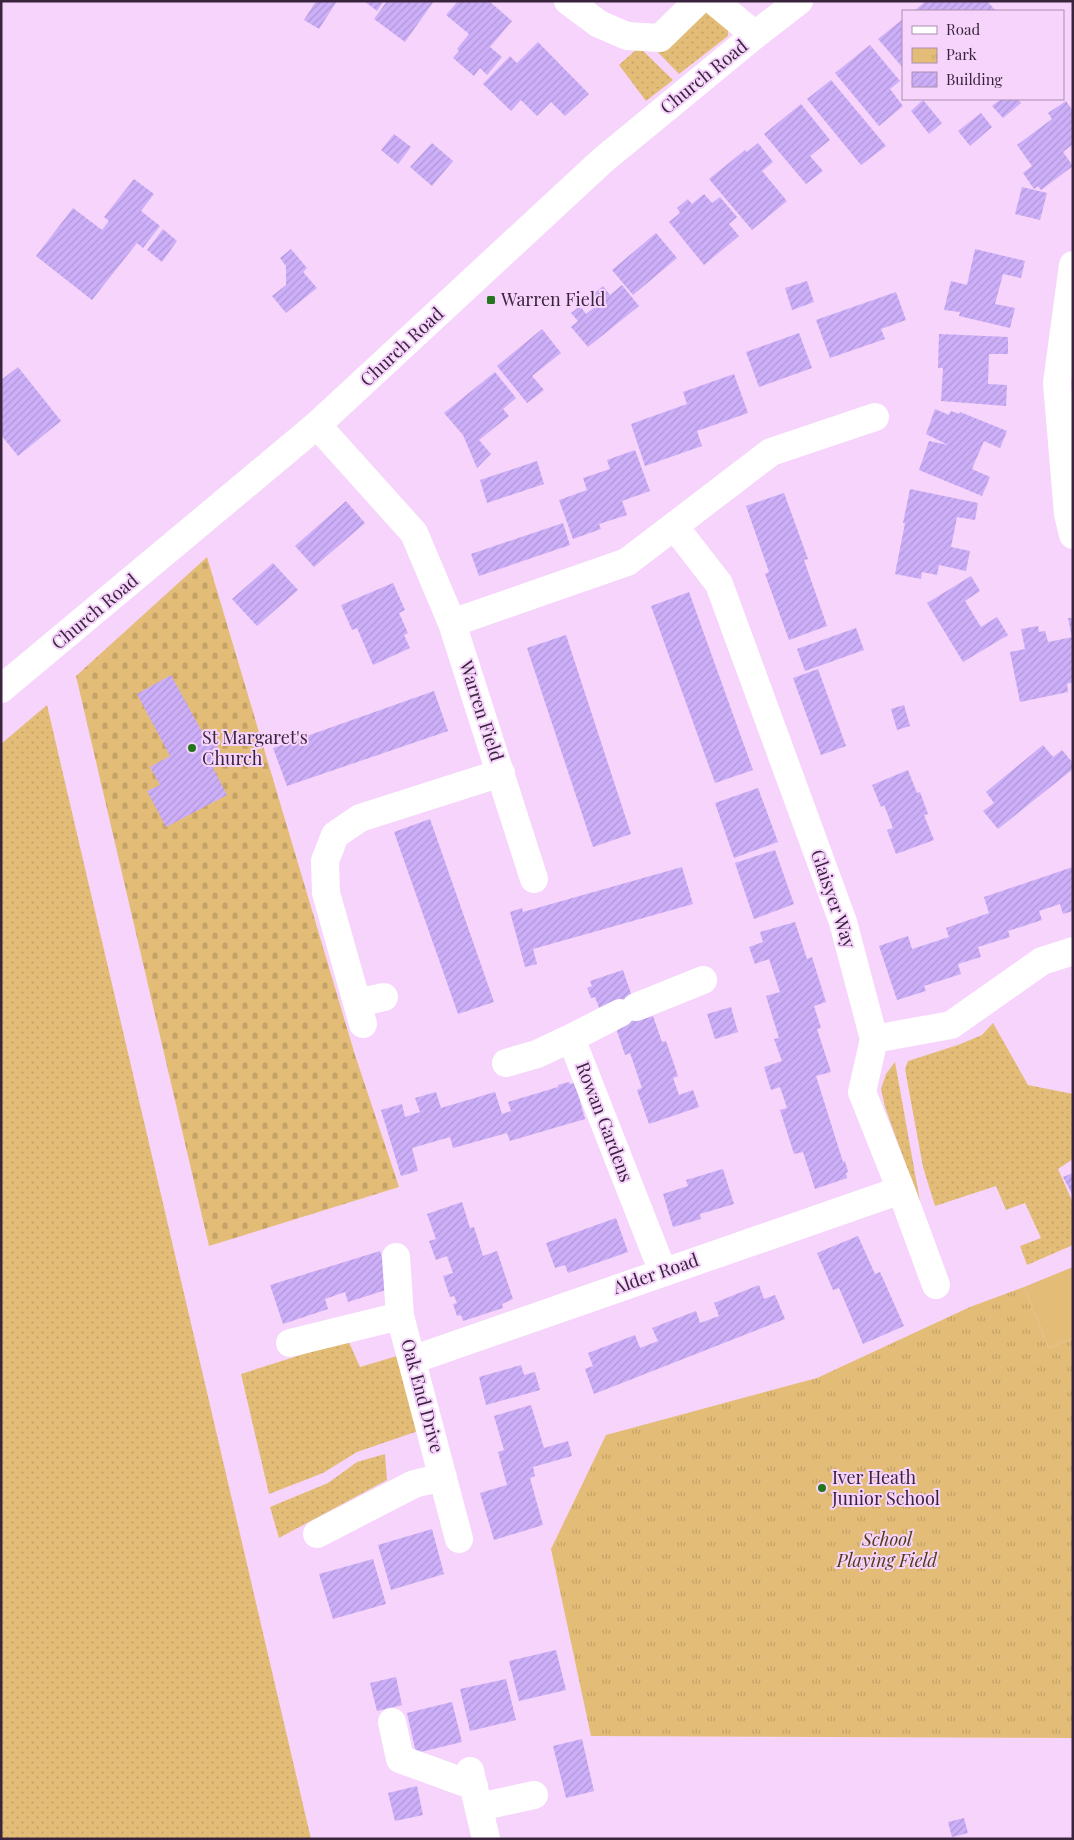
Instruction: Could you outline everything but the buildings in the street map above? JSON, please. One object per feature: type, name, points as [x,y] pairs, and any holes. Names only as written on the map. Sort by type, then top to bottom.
[{"type":"street","points":[[568,1],[599,24],[627,36],[660,38],[698,1]]},
{"type":"street","points":[[714,1],[755,35]]},
{"type":"street","name":"Church Road","points":[[1,689],[317,426],[603,160],[799,1]]},
{"type":"street","points":[[1070,525],[1056,383],[1073,266]]},
{"type":"street","points":[[452,623],[627,562],[772,452],[875,418]]},
{"type":"street","name":"Warren Field","points":[[317,426],[414,533],[452,623],[534,879]]},
{"type":"street","name":"Glaisyer Way","points":[[675,527],[719,584],[843,922],[874,1039],[862,1092],[936,1285]]},
{"type":"street","name":"Warren Field","points":[[384,997],[360,1014],[326,894],[325,861],[335,836],[360,818],[501,773]]},
{"type":"street","points":[[874,1039],[951,1024],[1042,961],[1073,951]]},
{"type":"street","points":[[571,1038],[628,1010],[703,980]]},
{"type":"street","name":"Rowan Gardens","points":[[506,1064],[537,1054],[571,1038],[663,1272]]},
{"type":"street","name":"Alder Road","points":[[412,1360],[901,1190]]},
{"type":"street","name":"Oak End Drive","points":[[396,1257],[400,1316],[459,1539]]},
{"type":"street","name":"Oak End Drive","points":[[290,1343],[400,1316]]},
{"type":"street","name":"Oak End Drive","points":[[317,1534],[414,1484],[443,1477]]},
{"type":"street","points":[[392,1722],[400,1760],[474,1788],[534,1795]]},
{"type":"street","points":[[474,1788],[486,1839]]},
{"type":"green space","points":[[708,1],[728,29],[728,36],[679,74],[647,41]]},
{"type":"green space","points":[[639,47],[673,80],[646,101],[619,65]]},
{"type":"green space","points":[[207,557],[355,1055],[399,1187],[209,1246],[76,676]]},
{"type":"green space","points":[[47,705],[311,1839],[1,1839],[1,744]]},
{"type":"green space","points":[[993,1023],[1028,1085],[1073,1094],[1073,1159],[1058,1169],[1073,1203],[1073,1245],[1027,1265],[1020,1246],[1041,1238],[1025,1203],[1006,1210],[996,1186],[935,1206],[923,1167],[905,1069],[908,1061],[982,1035]]},
{"type":"green space","points":[[895,1062],[921,1207],[885,1107],[881,1089],[886,1074]]},
{"type":"green space","points":[[1073,1267],[1073,1338],[1049,1348],[1024,1287]]},
{"type":"green space","name":"School Playing Field","points":[[1024,1287],[1049,1348],[1073,1338],[1073,1738],[591,1736],[551,1549],[606,1435],[817,1378],[970,1307]]},
{"type":"green space","points":[[348,1340],[360,1367],[397,1356],[418,1431],[357,1452],[323,1473],[269,1494],[241,1374]]},
{"type":"green space","points":[[385,1454],[387,1480],[279,1538],[270,1507],[328,1483],[357,1462]]},
{"type":"place","name":"Warren Field","points":[[491,300]]},
{"type":"place","name":"St Margaret's Church","points":[[192,748]]},
{"type":"place","name":"Iver Heath Junior School","points":[[822,1488]]}]
